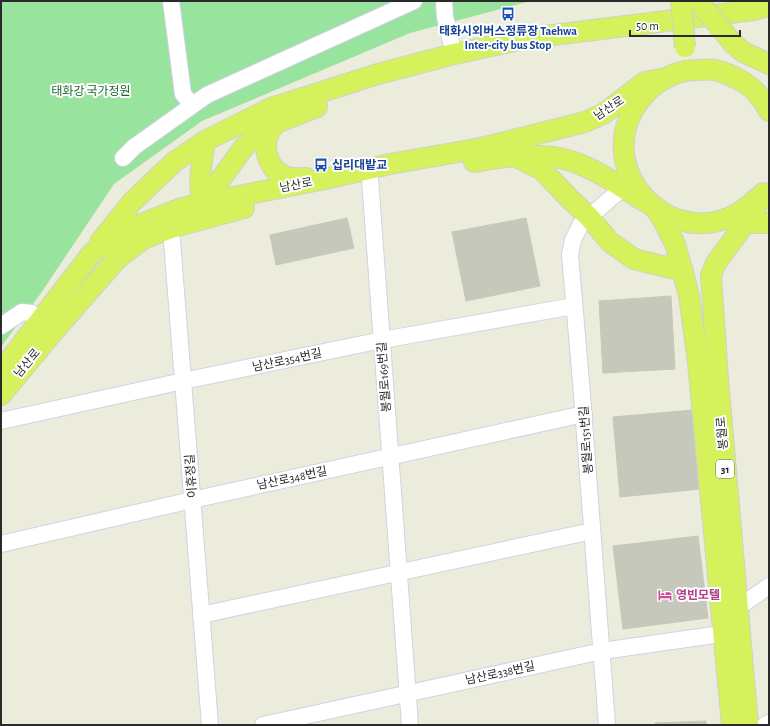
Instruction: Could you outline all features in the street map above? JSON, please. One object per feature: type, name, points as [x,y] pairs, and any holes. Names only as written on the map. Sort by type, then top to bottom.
[{"type":"main road","points":[[681,1],[685,47],[689,70]]},
{"type":"main road","points":[[698,1],[732,42],[743,52],[769,64]]},
{"type":"main road","points":[[92,252],[132,202],[174,162],[206,142],[271,108],[378,74],[454,54],[529,38],[754,10],[769,6]]},
{"type":"main road","points":[[766,187],[746,209],[725,220],[702,223],[680,220],[660,212],[627,184],[624,158],[624,138],[629,119],[638,101],[652,86],[666,78],[689,70],[714,70],[738,78],[758,94],[769,111]]},
{"type":"main road","name":"남산로","points":[[210,209],[244,147],[256,136],[276,123],[356,92],[378,74]]},
{"type":"main road","name":"남산로","points":[[1,395],[117,259],[143,239],[193,218],[198,212],[390,164],[481,148],[584,122],[603,114],[645,82],[666,78]]},
{"type":"main road","points":[[746,85],[769,95]]},
{"type":"main road","points":[[276,123],[269,133],[266,144],[267,154],[272,165],[278,172],[287,177],[330,178]]},
{"type":"main road","points":[[206,142],[200,182],[210,209]]},
{"type":"main road","name":"남산로","points":[[1,371],[92,252],[132,228],[179,209],[210,209],[370,179],[498,158],[548,156],[570,160],[627,184]]},
{"type":"main road","points":[[516,157],[542,170],[589,217],[610,242],[634,259],[683,271]]},
{"type":"main road","name":"봉월로","points":[[731,632],[737,608],[717,371],[711,275],[716,263],[755,210],[766,187]]},
{"type":"main road","name":"봉월로","points":[[653,206],[662,218],[676,244],[689,295],[698,363],[713,510],[731,632],[748,725]]},
{"type":"main road","points":[[712,222],[769,222]]},
{"type":"main road","points":[[731,632],[732,725]]},
{"type":"street","points":[[171,1],[183,94],[192,105]]},
{"type":"street","points":[[123,158],[134,147],[207,95],[414,1]]},
{"type":"street","points":[[444,1],[445,17],[454,54]]},
{"type":"street","name":"봉월로169번길","points":[[370,179],[410,725]]},
{"type":"street","name":"봉월로151번길","points":[[607,725],[584,414],[570,255],[573,240],[581,224],[627,184]]},
{"type":"street","name":"이휴정길","points":[[176,226],[183,381],[210,725]]},
{"type":"street","name":"남산로354번길","points":[[1,421],[183,381],[382,340],[574,306]]},
{"type":"street","points":[[1,326],[22,312],[31,313],[42,318]]},
{"type":"street","name":"남산로348번길","points":[[1,544],[192,500],[584,414]]},
{"type":"street","points":[[201,616],[592,532]]},
{"type":"street","points":[[737,608],[769,586]]},
{"type":"street","name":"남산로338번길","points":[[263,725],[602,651],[731,632]]},
{"type":"street","points":[[765,725],[769,723]]},
{"type":"green space","name":"태화강 국가정원","points":[[1,1],[531,1],[410,33],[202,121],[114,184],[41,293],[1,347]]},
{"type":"building","points":[[347,218],[354,248],[276,265],[270,235]]},
{"type":"building","points":[[526,218],[540,286],[466,301],[452,232]]},
{"type":"building","points":[[671,296],[675,369],[603,373],[599,301]]},
{"type":"building","points":[[693,410],[700,489],[620,497],[613,417]]},
{"type":"building","points":[[698,536],[708,618],[623,629],[613,546]]},
{"type":"building","points":[[706,721],[706,725],[655,725],[655,723]]},
{"type":"place","name":"태화시외버스정류장 Taehwa Inter-city bus Stop","points":[[508,14]]},
{"type":"place","name":"십리대밭교","points":[[321,165]]},
{"type":"place","name":"영빈모텔","points":[[665,595]]}]
